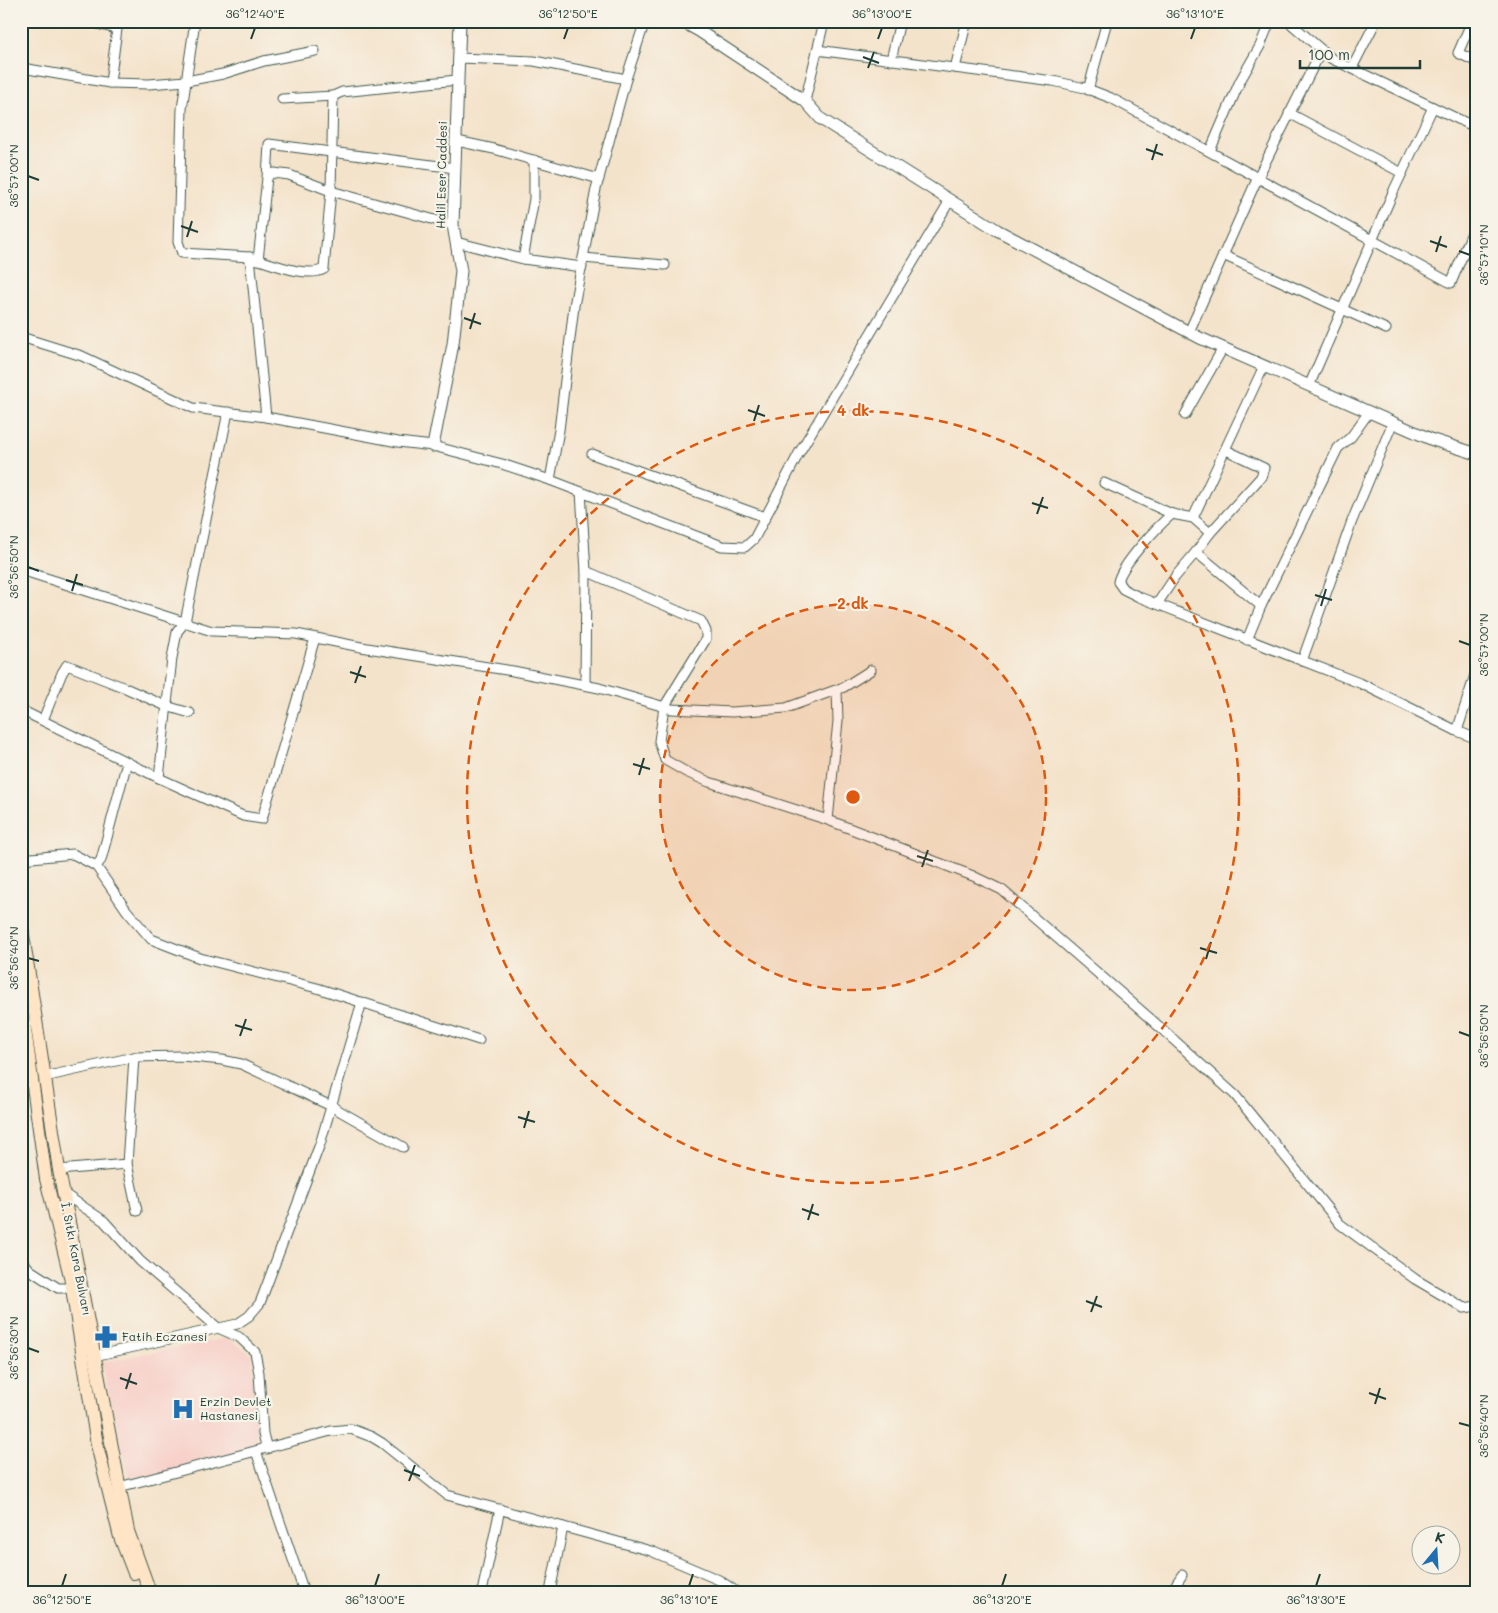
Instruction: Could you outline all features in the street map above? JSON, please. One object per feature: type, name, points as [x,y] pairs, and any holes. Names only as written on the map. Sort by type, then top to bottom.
[{"type":"main road","name":"İ. Sıtkı Kara Bulvarı","points":[[21,922],[77,1288],[96,1445],[120,1537],[141,1592]]},
{"type":"main road","name":"İ. Sıtkı Kara Bulvarı","points":[[21,1002],[25,1055],[46,1179],[94,1356],[128,1531],[150,1592]]},
{"type":"street","points":[[87,21],[117,25],[110,83]]},
{"type":"street","points":[[195,21],[182,109],[178,242],[182,253],[254,258],[306,272],[324,269],[331,191],[333,96]]},
{"type":"street","name":"Halil Eser Caddesi","points":[[433,446],[454,344],[461,272],[453,225],[460,21]]},
{"type":"street","points":[[550,480],[559,430],[574,306],[596,189],[626,79],[645,21]]},
{"type":"street","points":[[681,21],[804,101],[821,119],[949,202],[997,230],[1189,332],[1433,440],[1477,454]]},
{"type":"street","points":[[804,101],[823,26],[826,21]]},
{"type":"street","points":[[891,60],[900,21]]},
{"type":"street","points":[[955,68],[967,21]]},
{"type":"street","points":[[1088,90],[1107,21]]},
{"type":"street","points":[[1210,152],[1240,81],[1260,46],[1270,21]]},
{"type":"street","points":[[1288,21],[1332,59],[1477,128]]},
{"type":"street","points":[[1352,68],[1376,21]]},
{"type":"street","points":[[1472,21],[1458,53],[1477,62]]},
{"type":"street","points":[[817,50],[1053,81],[1111,98],[1451,283],[1477,221]]},
{"type":"street","points":[[21,70],[28,69],[110,83],[149,84],[186,81],[224,74],[264,61],[315,51]]},
{"type":"street","points":[[1189,332],[1258,177],[1321,51]]},
{"type":"street","points":[[458,58],[534,61],[626,79]]},
{"type":"street","points":[[282,99],[333,96],[342,92],[458,80]]},
{"type":"street","points":[[1309,386],[1341,308],[1433,107]]},
{"type":"street","points":[[1289,113],[1402,173]]},
{"type":"street","points":[[457,141],[494,149],[599,179]]},
{"type":"street","points":[[266,417],[254,258],[267,178],[269,144],[455,168]]},
{"type":"street","points":[[523,259],[534,199],[534,160]]},
{"type":"street","points":[[267,178],[270,174],[274,173],[289,175],[331,191],[453,225]]},
{"type":"street","points":[[21,336],[82,356],[193,408],[266,417],[398,442],[433,446],[502,464],[550,480],[722,546],[745,547],[754,539],[799,453],[949,202]]},
{"type":"street","points":[[456,242],[523,259],[582,263],[665,265]]},
{"type":"street","points":[[1223,255],[1386,329]]},
{"type":"street","points":[[1185,415],[1224,348]]},
{"type":"street","points":[[1193,518],[1264,366]]},
{"type":"street","points":[[158,778],[172,658],[177,632],[185,622],[228,412]]},
{"type":"street","points":[[1247,640],[1261,606],[1338,448],[1351,437],[1369,412]]},
{"type":"street","points":[[1302,661],[1352,521],[1393,422]]},
{"type":"street","points":[[1157,604],[1175,577],[1210,533],[1261,477],[1264,468],[1226,450]]},
{"type":"street","points":[[592,454],[766,517]]},
{"type":"street","points":[[1104,483],[1172,514],[1193,518],[1210,533]]},
{"type":"street","points":[[580,492],[586,571],[584,685]]},
{"type":"street","points":[[1172,514],[1162,522],[1122,571],[1118,582],[1123,589],[1247,640],[1362,684],[1477,739]]},
{"type":"street","points":[[1196,552],[1261,606]]},
{"type":"street","points":[[21,570],[212,631],[296,634],[584,685],[672,709],[732,712],[786,708],[844,687],[871,670]]},
{"type":"street","points":[[586,571],[702,621],[706,631],[706,639],[664,707],[659,741],[665,760],[709,782],[828,820],[973,876],[1002,890],[1235,1095],[1340,1224],[1415,1279],[1464,1308],[1477,1306]]},
{"type":"street","points":[[21,710],[158,778],[243,816],[262,819],[315,638]]},
{"type":"street","points":[[43,720],[67,665],[166,706],[190,713]]},
{"type":"street","points":[[1457,731],[1477,669]]},
{"type":"street","points":[[828,820],[838,721],[837,690]]},
{"type":"street","points":[[96,866],[101,860],[127,762]]},
{"type":"street","points":[[21,858],[73,854],[96,866],[127,911],[151,939],[200,958],[317,988],[479,1040]]},
{"type":"street","points":[[94,1356],[237,1324],[249,1316],[260,1303],[320,1144],[362,1002]]},
{"type":"street","points":[[44,1077],[134,1057],[182,1056],[222,1060],[241,1064],[331,1106],[403,1147]]},
{"type":"street","points":[[134,1057],[127,1164],[137,1211]]},
{"type":"street","points":[[58,1170],[127,1164]]},
{"type":"street","points":[[63,1193],[104,1221],[140,1261],[218,1328],[239,1337],[255,1352],[259,1373],[263,1434],[267,1449]]},
{"type":"street","points":[[21,1259],[30,1270],[58,1288],[77,1288]]},
{"type":"street","points":[[119,1487],[267,1449],[331,1430],[351,1429],[382,1443],[447,1495],[651,1551],[719,1580],[737,1592]]},
{"type":"street","points":[[256,1451],[304,1592]]},
{"type":"street","points":[[482,1592],[500,1509]]},
{"type":"street","points":[[550,1592],[563,1526]]},
{"type":"street","points":[[1171,1592],[1182,1575]]},
{"type":"shaded area","name":"Erzin Devlet Hastanesi","points":[[228,1338],[252,1355],[258,1456],[129,1479],[101,1362]]},
{"type":"place","name":"Fatih Eczanesi","points":[[106,1337]]},
{"type":"place","name":"Erzin Devlet Hastanesi","points":[[183,1409]]}]
